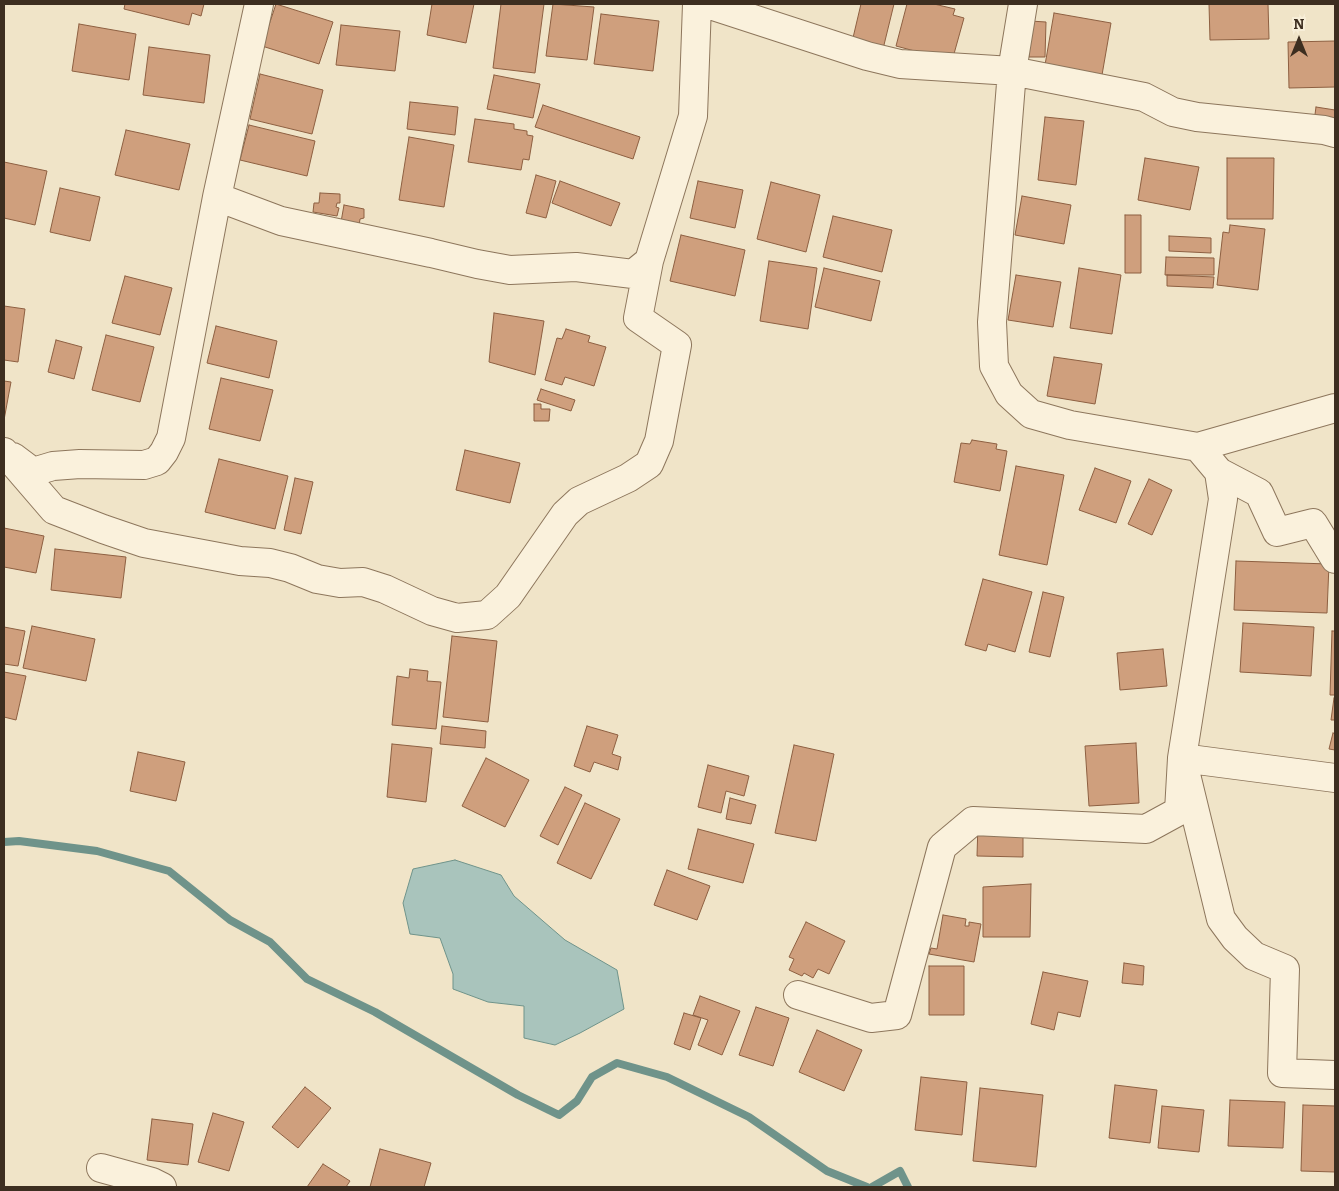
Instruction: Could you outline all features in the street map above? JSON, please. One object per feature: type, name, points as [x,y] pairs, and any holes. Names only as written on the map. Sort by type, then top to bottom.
[{"type":"street","points":[[4,451],[34,472],[53,466],[80,464],[144,465],[157,460],[164,452],[171,438],[217,197],[259,4]]},
{"type":"street","points":[[4,451],[54,510],[144,544],[240,561],[270,563],[290,568],[317,579],[363,582],[385,589],[432,611],[457,618],[487,615],[508,596],[565,514],[579,501],[628,478],[650,464],[659,441],[677,345],[638,318],[649,260],[693,116],[697,4]]},
{"type":"street","points":[[708,4],[867,56],[900,64],[1012,71],[1144,97],[1173,112],[1197,117],[1324,130],[1335,133]]},
{"type":"street","points":[[1023,4],[1012,71],[992,322],[994,366],[1009,394],[1031,414],[1070,425],[1198,447],[1335,408]]},
{"type":"street","points":[[217,197],[281,222],[510,270],[576,267],[633,274],[649,260]]},
{"type":"street","points":[[1198,447],[1219,472],[1259,494],[1277,532],[1313,523],[1335,559]]},
{"type":"street","points":[[798,995],[871,1018],[897,1015],[942,847],[973,821],[1146,829],[1179,811],[1182,758],[1223,499],[1219,472]]},
{"type":"street","points":[[1182,758],[1335,778]]},
{"type":"street","points":[[1182,758],[1221,919],[1235,938],[1254,956],[1285,969],[1282,1073],[1335,1075]]},
{"type":"street","points":[[101,1168],[152,1182],[162,1187]]},
{"type":"water","points":[[455,860],[501,875],[514,896],[565,940],[617,970],[624,1009],[555,1045],[524,1038],[524,1006],[488,1002],[453,989],[453,974],[440,938],[410,934],[403,903],[413,869]]},
{"type":"building","points":[[125,4],[204,4],[201,16],[192,13],[189,25],[124,9]]},
{"type":"building","points":[[276,4],[333,22],[319,64],[262,46]]},
{"type":"building","points":[[432,4],[474,4],[466,43],[427,35]]},
{"type":"building","points":[[501,4],[544,4],[535,73],[493,68]]},
{"type":"building","points":[[553,4],[594,7],[587,60],[546,56]]},
{"type":"building","points":[[861,4],[894,4],[883,49],[852,42]]},
{"type":"building","points":[[907,4],[934,4],[955,9],[953,15],[964,18],[952,61],[896,46]]},
{"type":"building","points":[[1209,4],[1268,4],[1269,39],[1210,40]]},
{"type":"building","points":[[1054,13],[1111,23],[1102,75],[1045,65]]},
{"type":"building","points":[[601,14],[659,21],[653,71],[594,64]]},
{"type":"building","points":[[1030,21],[1046,22],[1045,57],[1029,57]]},
{"type":"building","points":[[79,24],[136,34],[129,80],[72,71]]},
{"type":"building","points":[[341,25],[400,31],[395,71],[336,65]]},
{"type":"building","points":[[1335,41],[1335,87],[1289,88],[1288,42]]},
{"type":"building","points":[[149,47],[210,55],[204,103],[143,95]]},
{"type":"building","points":[[260,74],[323,90],[312,134],[250,119]]},
{"type":"building","points":[[494,75],[540,84],[533,118],[487,109]]},
{"type":"building","points":[[410,102],[458,107],[455,135],[407,129]]},
{"type":"building","points":[[543,105],[640,137],[633,159],[535,127]]},
{"type":"building","points":[[1316,107],[1335,110],[1335,125],[1314,122]]},
{"type":"building","points":[[1045,117],[1084,121],[1076,185],[1038,180]]},
{"type":"building","points":[[475,119],[514,124],[514,129],[527,131],[527,135],[533,136],[529,160],[523,159],[521,170],[468,162]]},
{"type":"building","points":[[249,125],[315,141],[307,176],[240,160]]},
{"type":"building","points":[[126,130],[190,144],[179,190],[115,175]]},
{"type":"building","points":[[409,137],[454,145],[444,207],[399,200]]},
{"type":"building","points":[[1145,158],[1199,167],[1190,210],[1138,200]]},
{"type":"building","points":[[1227,158],[1274,158],[1273,219],[1227,219]]},
{"type":"building","points":[[4,162],[47,171],[35,225],[4,218]]},
{"type":"building","points":[[536,175],[556,181],[546,218],[526,213]]},
{"type":"building","points":[[560,181],[620,203],[611,226],[552,203]]},
{"type":"building","points":[[698,181],[743,190],[735,228],[690,218]]},
{"type":"building","points":[[771,182],[820,195],[806,252],[757,239]]},
{"type":"building","points":[[60,188],[100,197],[90,241],[50,232]]},
{"type":"building","points":[[320,193],[340,194],[340,203],[337,203],[336,207],[339,208],[337,216],[313,212],[314,203],[319,203]]},
{"type":"building","points":[[1022,196],[1071,205],[1064,244],[1015,235]]},
{"type":"building","points":[[344,205],[364,209],[364,218],[360,219],[359,226],[341,222]]},
{"type":"building","points":[[1125,215],[1141,215],[1141,273],[1125,273]]},
{"type":"building","points":[[833,216],[892,230],[882,272],[823,257]]},
{"type":"building","points":[[1230,225],[1265,229],[1258,290],[1217,285],[1223,232],[1229,233]]},
{"type":"building","points":[[681,235],[745,250],[735,296],[670,281]]},
{"type":"building","points":[[1169,236],[1211,238],[1211,253],[1169,251]]},
{"type":"building","points":[[1166,257],[1214,258],[1214,275],[1165,275]]},
{"type":"building","points":[[769,261],[817,268],[808,329],[760,321]]},
{"type":"building","points":[[824,268],[880,281],[871,321],[815,307]]},
{"type":"building","points":[[1079,268],[1121,275],[1112,334],[1070,328]]},
{"type":"building","points":[[1016,275],[1061,282],[1053,327],[1008,320]]},
{"type":"building","points":[[1167,275],[1214,277],[1213,288],[1167,286]]},
{"type":"building","points":[[125,276],[172,288],[160,335],[112,323]]},
{"type":"building","points":[[4,306],[25,309],[18,362],[4,360]]},
{"type":"building","points":[[494,313],[544,321],[535,375],[489,362]]},
{"type":"building","points":[[216,326],[277,341],[269,378],[207,363]]},
{"type":"building","points":[[566,329],[590,336],[588,342],[606,347],[594,386],[565,377],[562,385],[545,380],[557,338],[562,339]]},
{"type":"building","points":[[106,335],[154,347],[140,402],[92,390]]},
{"type":"building","points":[[56,340],[82,347],[74,379],[48,372]]},
{"type":"building","points":[[1054,357],[1102,364],[1095,404],[1047,396]]},
{"type":"building","points":[[221,378],[273,390],[260,441],[209,429]]},
{"type":"building","points":[[4,381],[11,382],[4,420]]},
{"type":"building","points":[[541,389],[575,400],[571,411],[537,400]]},
{"type":"building","points":[[534,404],[541,404],[541,409],[550,409],[549,421],[534,421]]},
{"type":"building","points":[[972,440],[997,444],[996,449],[1007,451],[1000,491],[954,482],[961,443],[970,444]]},
{"type":"building","points":[[465,450],[520,463],[510,503],[456,490]]},
{"type":"building","points":[[219,459],[288,476],[275,529],[205,512]]},
{"type":"building","points":[[1016,466],[1064,475],[1047,565],[999,555]]},
{"type":"building","points":[[1095,468],[1131,481],[1116,523],[1079,510]]},
{"type":"building","points":[[295,478],[313,482],[301,534],[284,530]]},
{"type":"building","points":[[1149,479],[1172,490],[1152,535],[1128,524]]},
{"type":"building","points":[[4,528],[44,536],[36,573],[4,567]]},
{"type":"building","points":[[55,549],[126,557],[121,598],[51,590]]},
{"type":"building","points":[[1236,561],[1329,564],[1327,613],[1234,610]]},
{"type":"building","points":[[983,579],[1032,592],[1015,652],[988,644],[986,651],[965,645]]},
{"type":"building","points":[[1043,592],[1064,597],[1050,657],[1029,652]]},
{"type":"building","points":[[1243,623],[1314,627],[1311,676],[1240,672]]},
{"type":"building","points":[[32,626],[95,639],[86,681],[23,668]]},
{"type":"building","points":[[4,627],[25,631],[18,666],[4,664]]},
{"type":"building","points":[[1332,631],[1335,631],[1335,695],[1330,695]]},
{"type":"building","points":[[452,636],[497,641],[488,722],[443,717]]},
{"type":"building","points":[[1163,649],[1167,686],[1120,690],[1117,653]]},
{"type":"building","points":[[410,669],[428,671],[427,681],[441,682],[436,729],[392,725],[397,676],[409,678]]},
{"type":"building","points":[[4,672],[26,676],[16,720],[4,717]]},
{"type":"building","points":[[1334,698],[1335,720],[1331,720]]},
{"type":"building","points":[[442,726],[486,731],[485,748],[440,744]]},
{"type":"building","points":[[587,726],[618,735],[612,754],[621,757],[618,770],[594,762],[590,772],[574,766]]},
{"type":"building","points":[[1333,733],[1335,734],[1335,750],[1329,749]]},
{"type":"building","points":[[1136,743],[1139,803],[1089,806],[1085,746]]},
{"type":"building","points":[[392,744],[432,748],[426,802],[387,797]]},
{"type":"building","points":[[794,745],[834,754],[816,841],[775,833]]},
{"type":"building","points":[[138,752],[185,762],[176,801],[130,791]]},
{"type":"building","points":[[486,758],[529,780],[505,827],[462,806]]},
{"type":"building","points":[[708,765],[749,776],[744,796],[726,791],[721,813],[698,807]]},
{"type":"building","points":[[565,787],[582,795],[558,845],[540,836]]},
{"type":"building","points":[[730,798],[756,805],[751,824],[726,819]]},
{"type":"building","points":[[585,803],[620,819],[591,879],[557,863]]},
{"type":"building","points":[[978,824],[1023,824],[1023,857],[977,856]]},
{"type":"building","points":[[698,829],[754,844],[743,883],[688,869]]},
{"type":"building","points":[[667,870],[710,886],[697,920],[654,905]]},
{"type":"building","points":[[1031,884],[1030,937],[983,937],[983,887]]},
{"type":"building","points":[[943,915],[966,919],[965,926],[969,926],[969,922],[981,924],[974,962],[929,954],[931,948],[937,949]]},
{"type":"building","points":[[806,922],[845,941],[829,974],[818,969],[813,978],[804,973],[802,976],[789,970],[794,959],[789,957]]},
{"type":"building","points":[[1124,963],[1144,966],[1143,985],[1122,983]]},
{"type":"building","points":[[929,966],[964,966],[964,1015],[929,1015]]},
{"type":"building","points":[[1043,972],[1088,981],[1080,1017],[1058,1012],[1054,1030],[1031,1024]]},
{"type":"building","points":[[700,996],[740,1011],[722,1055],[698,1045],[708,1020],[693,1015]]},
{"type":"building","points":[[756,1007],[789,1018],[773,1066],[739,1055]]},
{"type":"building","points":[[684,1013],[701,1018],[690,1050],[674,1044]]},
{"type":"building","points":[[817,1030],[862,1050],[844,1091],[799,1072]]},
{"type":"building","points":[[921,1077],[967,1082],[962,1135],[915,1130]]},
{"type":"building","points":[[1115,1085],[1157,1090],[1150,1143],[1109,1138]]},
{"type":"building","points":[[305,1087],[331,1108],[298,1148],[272,1127]]},
{"type":"building","points":[[980,1088],[1043,1095],[1036,1167],[973,1161]]},
{"type":"building","points":[[1230,1100],[1285,1102],[1283,1148],[1228,1146]]},
{"type":"building","points":[[1303,1105],[1335,1106],[1335,1172],[1301,1171]]},
{"type":"building","points":[[1162,1106],[1204,1110],[1199,1152],[1158,1148]]},
{"type":"building","points":[[213,1113],[244,1122],[229,1171],[198,1162]]},
{"type":"building","points":[[152,1119],[193,1124],[188,1165],[147,1160]]},
{"type":"building","points":[[380,1149],[431,1163],[424,1187],[370,1187]]},
{"type":"building","points":[[323,1164],[350,1181],[346,1187],[307,1187]]},
{"type":"waterway","points":[[4,842],[19,841],[97,851],[169,871],[230,920],[270,942],[307,979],[375,1012],[518,1095],[559,1115],[577,1101],[592,1077],[617,1063],[667,1077],[749,1117],[827,1171],[867,1187]]},
{"type":"waterway","points":[[872,1187],[900,1171],[908,1187]]}]
